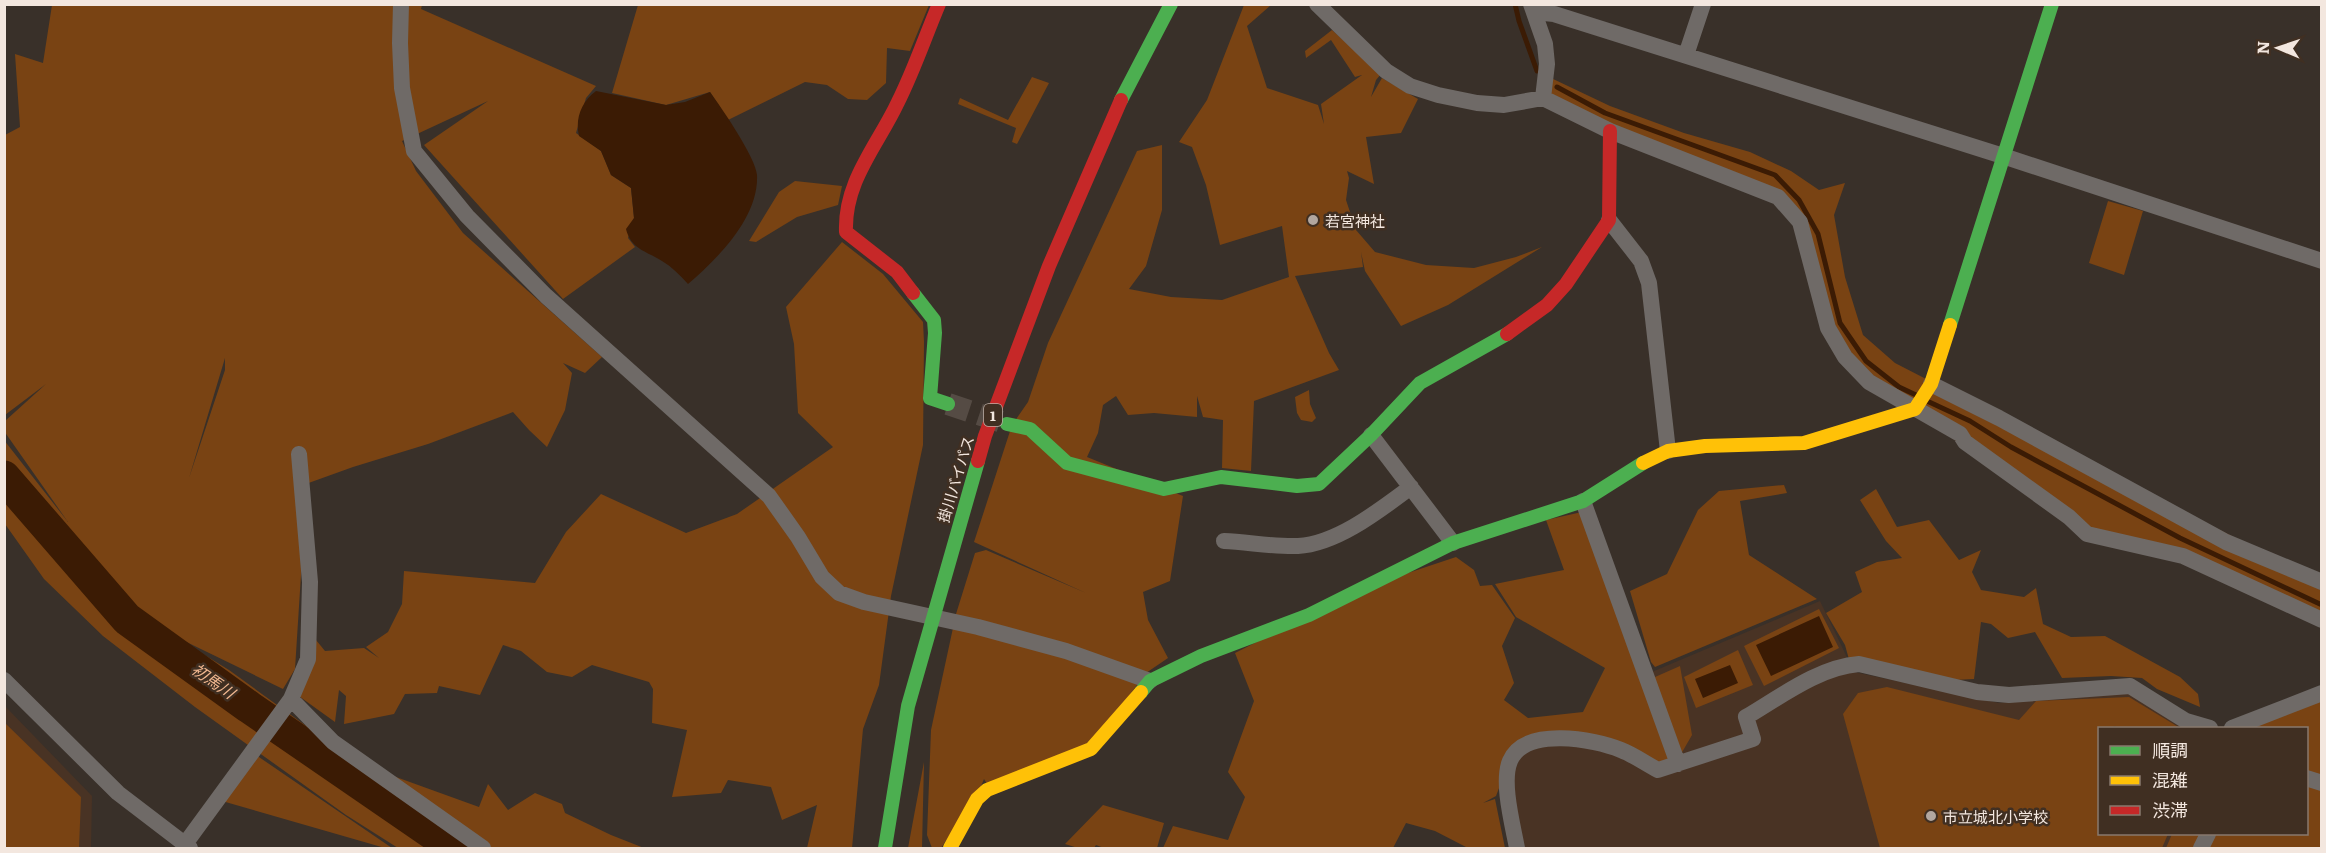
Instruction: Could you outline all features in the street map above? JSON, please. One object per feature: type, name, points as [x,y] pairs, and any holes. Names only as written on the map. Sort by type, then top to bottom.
[{"type":"main road","points":[[939,4],[892,113],[852,184],[844,218],[846,232],[897,272],[934,320],[930,398],[948,404]]},
{"type":"main road","name":"掛川バイパス","points":[[885,849],[908,706],[940,587],[989,426],[1049,266],[1124,93],[1171,4]]},
{"type":"main road","points":[[950,849],[977,799],[987,790],[1091,749],[1150,681],[1201,656],[1309,615],[1453,543],[1583,501],[1635,467],[1668,451],[1705,446],[1804,443],[1917,407],[1931,384],[2052,4]]},
{"type":"main road","points":[[1007,424],[1030,429],[1067,463],[1164,489],[1221,477],[1297,486],[1320,484],[1420,383],[1517,328],[1547,305],[1566,284],[1609,220],[1610,131]]},
{"type":"main road","points":[[873,837],[886,768],[908,706]]},
{"type":"street","points":[[401,4],[402,88],[414,151],[467,216],[546,296],[770,496],[822,577],[839,593],[864,602],[978,627],[1066,651],[1150,681]]},
{"type":"street","points":[[1317,4],[1386,71],[1410,86],[1438,95],[1477,103],[1504,105],[1543,98],[1610,131],[1743,181],[1778,197],[1800,222],[1828,328],[1845,357],[1869,382],[1917,407],[1960,434],[1965,442],[2069,517],[2087,534],[2183,556],[2322,620]]},
{"type":"street","points":[[1686,55],[1703,4]]},
{"type":"street","points":[[1532,8],[1545,44],[1547,64],[1543,98]]},
{"type":"street","points":[[1532,8],[2003,156],[2322,261]]},
{"type":"street","points":[[1609,220],[1641,261],[1649,283],[1668,451]]},
{"type":"street","points":[[1931,384],[1999,417],[2226,542],[2322,582]]},
{"type":"street","points":[[1371,435],[1453,543]]},
{"type":"street","points":[[4,680],[118,793],[188,846],[289,703],[308,659],[310,582],[299,454]]},
{"type":"street","points":[[1224,540],[1299,546],[1340,535],[1411,487]]},
{"type":"street","points":[[1583,501],[1678,764]]},
{"type":"street","points":[[1517,849],[1507,794],[1509,762],[1520,748],[1538,741],[1562,738],[1590,741],[1622,750],[1658,770],[1753,739],[1746,717],[1801,684],[1843,665],[1859,664],[1977,692],[2009,695],[2130,687],[2186,721],[2204,727]]},
{"type":"street","points":[[2237,727],[2322,693]]},
{"type":"street","points":[[289,703],[333,742],[483,849]]},
{"type":"street","points":[[2201,849],[2208,835]]},
{"type":"shaded area","points":[[52,5],[422,5],[421,9],[596,86],[586,98],[576,133],[601,151],[611,175],[631,188],[634,218],[628,238],[635,247],[563,299],[424,145],[488,101],[402,141],[416,171],[463,233],[602,357],[585,373],[563,363],[572,373],[565,410],[547,447],[513,412],[428,444],[303,485],[300,468],[301,575],[295,669],[283,689],[172,635],[229,670],[324,739],[396,777],[479,807],[488,784],[508,810],[535,793],[562,804],[565,813],[644,848],[398,848],[346,815],[195,707],[103,636],[44,579],[5,524],[4,440],[68,522],[4,431],[5,421],[46,384],[5,415],[5,135],[20,127],[15,54],[43,63]],"holes":[[[225,358],[225,370],[189,478]]]},
{"type":"shaded area","points":[[638,5],[929,5],[910,51],[887,48],[886,83],[867,100],[848,99],[827,85],[805,82],[728,120],[710,92],[666,105],[612,93]]},
{"type":"shaded area","points":[[1244,5],[1271,5],[1247,26],[1267,88],[1318,105],[1324,124],[1321,104],[1362,75],[1355,77],[1331,40],[1306,58],[1305,51],[1332,30],[1381,74],[1376,80],[1371,97],[1382,78],[1418,99],[1401,133],[1366,137],[1374,184],[1347,171],[1349,178],[1346,200],[1356,230],[1375,252],[1426,265],[1474,268],[1516,257],[1542,247],[1448,305],[1401,326],[1365,271],[1361,252],[1363,267],[1295,276],[1329,353],[1339,370],[1254,401],[1251,471],[1222,468],[1223,420],[1203,417],[1197,396],[1197,417],[1154,413],[1128,415],[1116,396],[1103,405],[1098,433],[1087,457],[1183,496],[1170,581],[1143,592],[1148,620],[1168,658],[1146,673],[1090,748],[989,787],[984,779],[979,791],[941,848],[932,848],[927,835],[931,730],[956,614],[975,553],[986,550],[1086,593],[974,542],[1012,425],[1028,402],[1048,343],[1137,151],[1162,145],[1162,210],[1146,266],[1129,289],[1171,297],[1222,300],[1289,277],[1282,226],[1220,245],[1206,185],[1192,147],[1179,142],[1207,100]]},
{"type":"shaded area","points":[[1032,77],[1049,83],[1017,144],[1012,142],[1016,128],[958,104],[960,98],[1008,120]]},
{"type":"shaded area","points":[[1551,78],[1610,106],[1684,133],[1750,152],[1791,171],[1819,190],[1845,183],[1834,215],[1845,277],[1863,335],[1895,363],[2321,582],[2321,617],[2187,558],[2087,534],[1893,396],[1837,344],[1800,222],[1778,197],[1547,100]]},
{"type":"shaded area","points":[[596,91],[666,105],[685,102],[710,92],[751,157],[757,175],[756,191],[744,222],[723,250],[688,284],[669,266],[631,241],[626,229],[634,218],[631,188],[611,175],[601,151],[579,136],[580,111],[586,100]]},
{"type":"shaded area","points":[[795,181],[842,186],[838,205],[797,217],[756,242],[749,241],[779,192]]},
{"type":"shaded area","points":[[2108,201],[2143,211],[2124,275],[2089,263]]},
{"type":"shaded area","points":[[842,242],[883,274],[923,322],[924,342],[923,445],[891,596],[879,685],[863,729],[852,848],[807,848],[817,805],[782,820],[771,787],[728,780],[721,793],[672,797],[687,730],[652,723],[653,689],[649,682],[592,665],[572,677],[547,672],[521,651],[503,645],[480,695],[439,686],[437,693],[405,694],[394,714],[344,724],[346,696],[339,690],[335,722],[296,694],[316,640],[325,651],[364,648],[379,658],[366,647],[388,632],[402,604],[404,571],[535,583],[566,532],[601,494],[686,533],[737,514],[833,447],[798,413],[794,344],[786,307]]},
{"type":"shaded area","points":[[1309,390],[1310,404],[1316,418],[1312,422],[1301,420],[1297,413],[1295,397]]},
{"type":"shaded area","points":[[1784,485],[1787,493],[1740,501],[1749,555],[1817,599],[1655,667],[1651,662],[1630,591],[1667,574],[1698,510],[1719,491]]},
{"type":"shaded area","points":[[1876,489],[1897,527],[1929,520],[1959,560],[1981,550],[1972,572],[1981,590],[2024,597],[2036,588],[2043,624],[2071,637],[2105,636],[2180,677],[2198,694],[2200,707],[2157,689],[2142,678],[2111,676],[2062,678],[2035,632],[2008,638],[1991,624],[1981,622],[1974,679],[1954,680],[1850,663],[1845,645],[1826,613],[1862,592],[1855,572],[1877,562],[1902,558],[1886,541],[1860,500]]},
{"type":"shaded area","points":[[1582,512],[1646,681],[1680,666],[1692,735],[1677,761],[1651,767],[1580,734],[1519,746],[1509,762],[1496,796],[1483,803],[1495,799],[1505,848],[1466,847],[1435,831],[1406,823],[1393,848],[1163,848],[1173,826],[1228,840],[1245,797],[1228,772],[1254,701],[1235,653],[1363,588],[1456,557],[1474,570],[1480,586],[1492,585],[1515,618],[1502,646],[1514,683],[1504,700],[1528,718],[1583,712],[1605,668],[1516,617],[1495,584],[1564,570],[1546,520]]},
{"type":"shaded area","points":[[1820,601],[1854,672],[1999,703],[2130,686],[2202,727],[2098,727],[2098,835],[2189,835],[2181,848],[1517,848],[1507,789],[1525,746],[1562,738],[1647,674]]},
{"type":"shaded area","points":[[1819,609],[1839,648],[1764,686],[1744,646]]},
{"type":"shaded area","points":[[1819,616],[1833,647],[1771,676],[1756,645]]},
{"type":"shaded area","points":[[1738,650],[1753,685],[1696,708],[1684,677]]},
{"type":"shaded area","points":[[1730,665],[1738,683],[1703,698],[1695,679]]},
{"type":"shaded area","points":[[1887,687],[2019,720],[2036,701],[2129,697],[2178,727],[2098,727],[2098,835],[2168,835],[2162,848],[1880,848],[1843,714],[1858,693]]},
{"type":"shaded area","points":[[2321,693],[2321,848],[2202,848],[2209,835],[2308,835],[2308,727],[2230,727],[2244,726]]},
{"type":"shaded area","points":[[4,705],[92,796],[91,848],[5,848]]},
{"type":"shaded area","points":[[5,723],[81,797],[79,848],[5,848]]},
{"type":"shaded area","points":[[256,755],[392,848],[385,848],[222,801]]},
{"type":"shaded area","points":[[924,762],[922,848],[908,848]]},
{"type":"shaded area","points":[[1103,805],[1164,823],[1157,848],[1104,848],[1096,845],[1094,848],[1078,848],[1065,844]]},
{"type":"shaded area","points":[[2172,835],[2206,835],[2198,848],[2166,848]]},
{"type":"waterway","points":[[1515,4],[1537,71]]},
{"type":"waterway","points":[[1557,87],[1605,113],[1775,175],[1799,200],[1818,234],[1840,323],[1866,361],[1899,387],[1916,395]]},
{"type":"waterway","points":[[1927,401],[1970,421],[2011,447],[2180,538],[2322,605]]},
{"type":"waterway","name":"初馬川","points":[[4,477],[127,619],[249,707],[454,848]]},
{"type":"tunnel","points":[[948,404],[1005,423]]},
{"type":"traffic: fast","points":[[1121,100],[1171,4]]},
{"type":"traffic: fast","points":[[1950,325],[2052,4]]},
{"type":"traffic: fast","points":[[913,293],[934,320],[930,398],[948,404]]},
{"type":"traffic: fast","points":[[1007,424],[1030,429],[1067,463],[1164,489],[1221,477],[1297,486],[1319,484],[1371,435],[1420,383],[1507,334]]},
{"type":"traffic: fast","points":[[885,848],[908,706],[978,461]]},
{"type":"traffic: fast","points":[[1141,692],[1150,681],[1201,656],[1309,615],[1453,543],[1583,501],[1643,463]]},
{"type":"traffic: slow","points":[[1643,463],[1668,451],[1705,446],[1804,443],[1915,409],[1931,384],[1950,325]]},
{"type":"traffic: slow","points":[[950,848],[977,799],[987,790],[1091,749],[1141,692]]},
{"type":"traffic: jam","points":[[913,293],[897,272],[846,232],[847,214],[856,180],[904,90],[939,4]]},
{"type":"traffic: jam","points":[[978,461],[985,436],[1049,266],[1121,100]]},
{"type":"traffic: jam","points":[[1507,334],[1547,305],[1566,284],[1609,220],[1610,131]]},
{"type":"place","name":"若宮神社","points":[[1313,220]]},
{"type":"place","name":"市立城北小学校","points":[[1931,816]]}]
